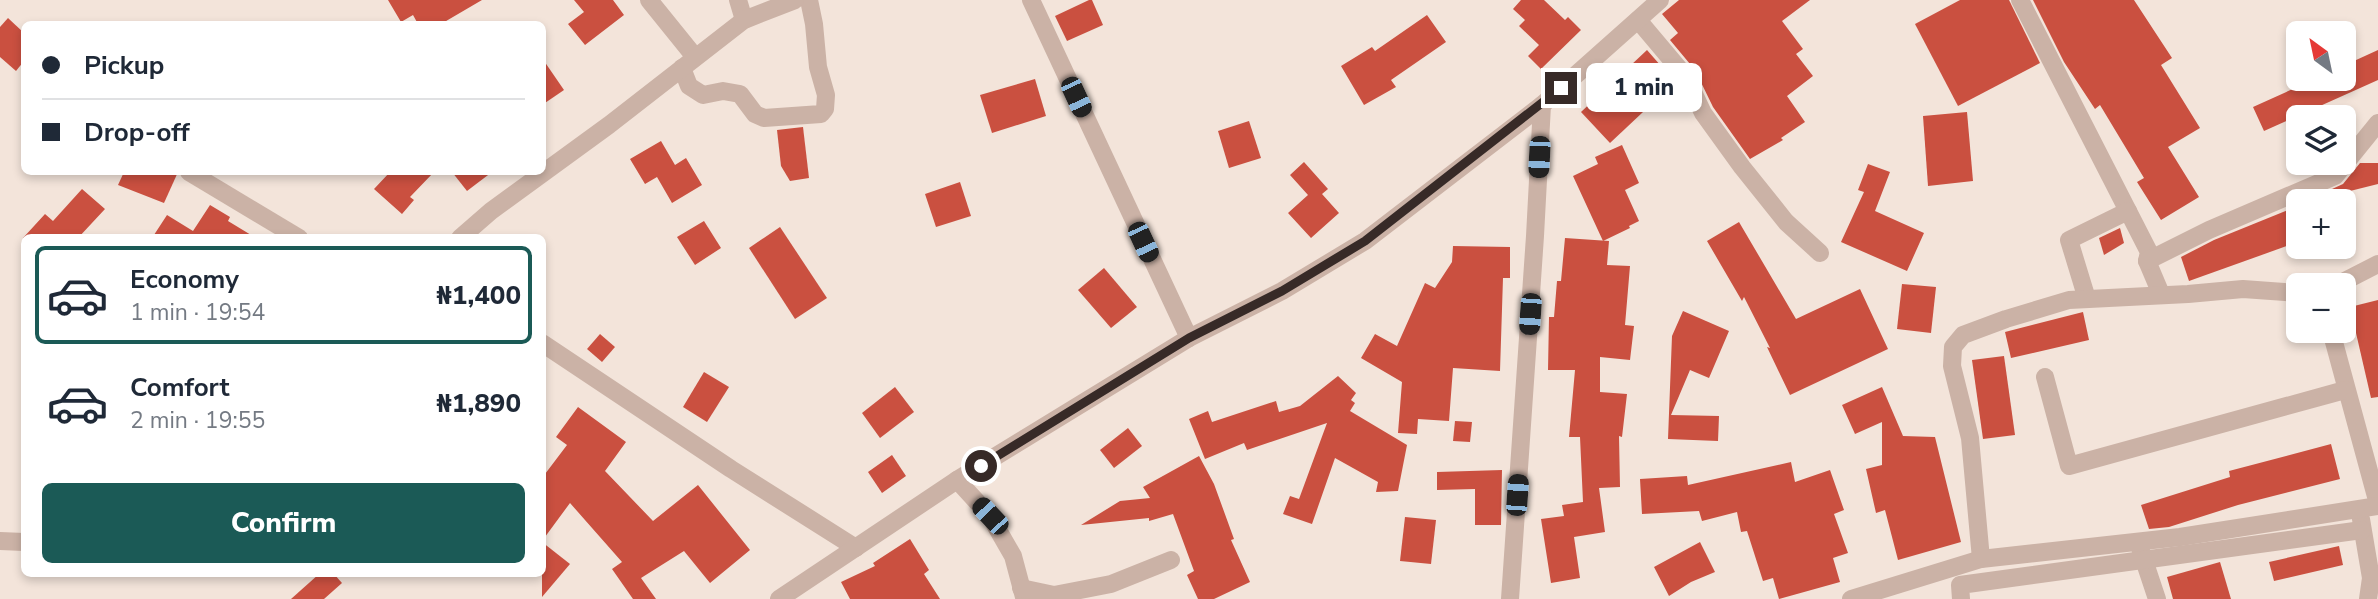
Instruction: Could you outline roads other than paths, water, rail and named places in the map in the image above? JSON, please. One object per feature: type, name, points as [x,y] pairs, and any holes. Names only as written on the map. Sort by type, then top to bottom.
[{"type":"street","points":[[649,0],[689,63],[688,86],[703,95],[723,91],[740,94],[755,114],[764,118],[821,114],[825,109],[826,95],[818,67],[809,0]]},
{"type":"street","points":[[738,0],[744,20]]},
{"type":"street","points":[[546,171],[744,20],[795,0]]},
{"type":"street","points":[[1031,0],[1189,338]]},
{"type":"street","points":[[779,599],[957,480],[1189,338],[1282,291],[1365,241],[1542,105],[1660,0]]},
{"type":"street","points":[[2020,0],[2149,251],[2147,261],[2161,294]]},
{"type":"street","points":[[1638,20],[1686,77],[1703,113],[1742,167],[1786,222],[1820,253]]},
{"type":"street","points":[[1510,599],[1542,105]]},
{"type":"street","points":[[2147,261],[2209,230],[2336,176],[2378,123]]},
{"type":"street","points":[[194,175],[292,234]]},
{"type":"street","points":[[465,234],[540,175]]},
{"type":"street","points":[[2087,299],[2069,240],[2128,211]]},
{"type":"street","points":[[2356,275],[2378,264]]},
{"type":"street","points":[[1981,559],[1970,438],[1952,366],[1953,347],[1963,335],[2007,318],[2069,300],[2243,289],[2286,292]]},
{"type":"street","points":[[1851,599],[1981,559],[2138,541],[2378,505],[2334,343]]},
{"type":"street","points":[[546,346],[731,469],[856,548]]},
{"type":"street","points":[[2045,377],[2069,466],[2345,390]]},
{"type":"street","points":[[957,480],[990,516],[1013,556],[1023,593],[1054,595],[1111,584],[1171,559]]},
{"type":"street","points":[[2359,509],[2371,578],[2368,599]]},
{"type":"street","points":[[1961,599],[1960,585],[2362,530]]},
{"type":"street","points":[[0,541],[21,542]]},
{"type":"street","points":[[2138,541],[2157,599]]}]
